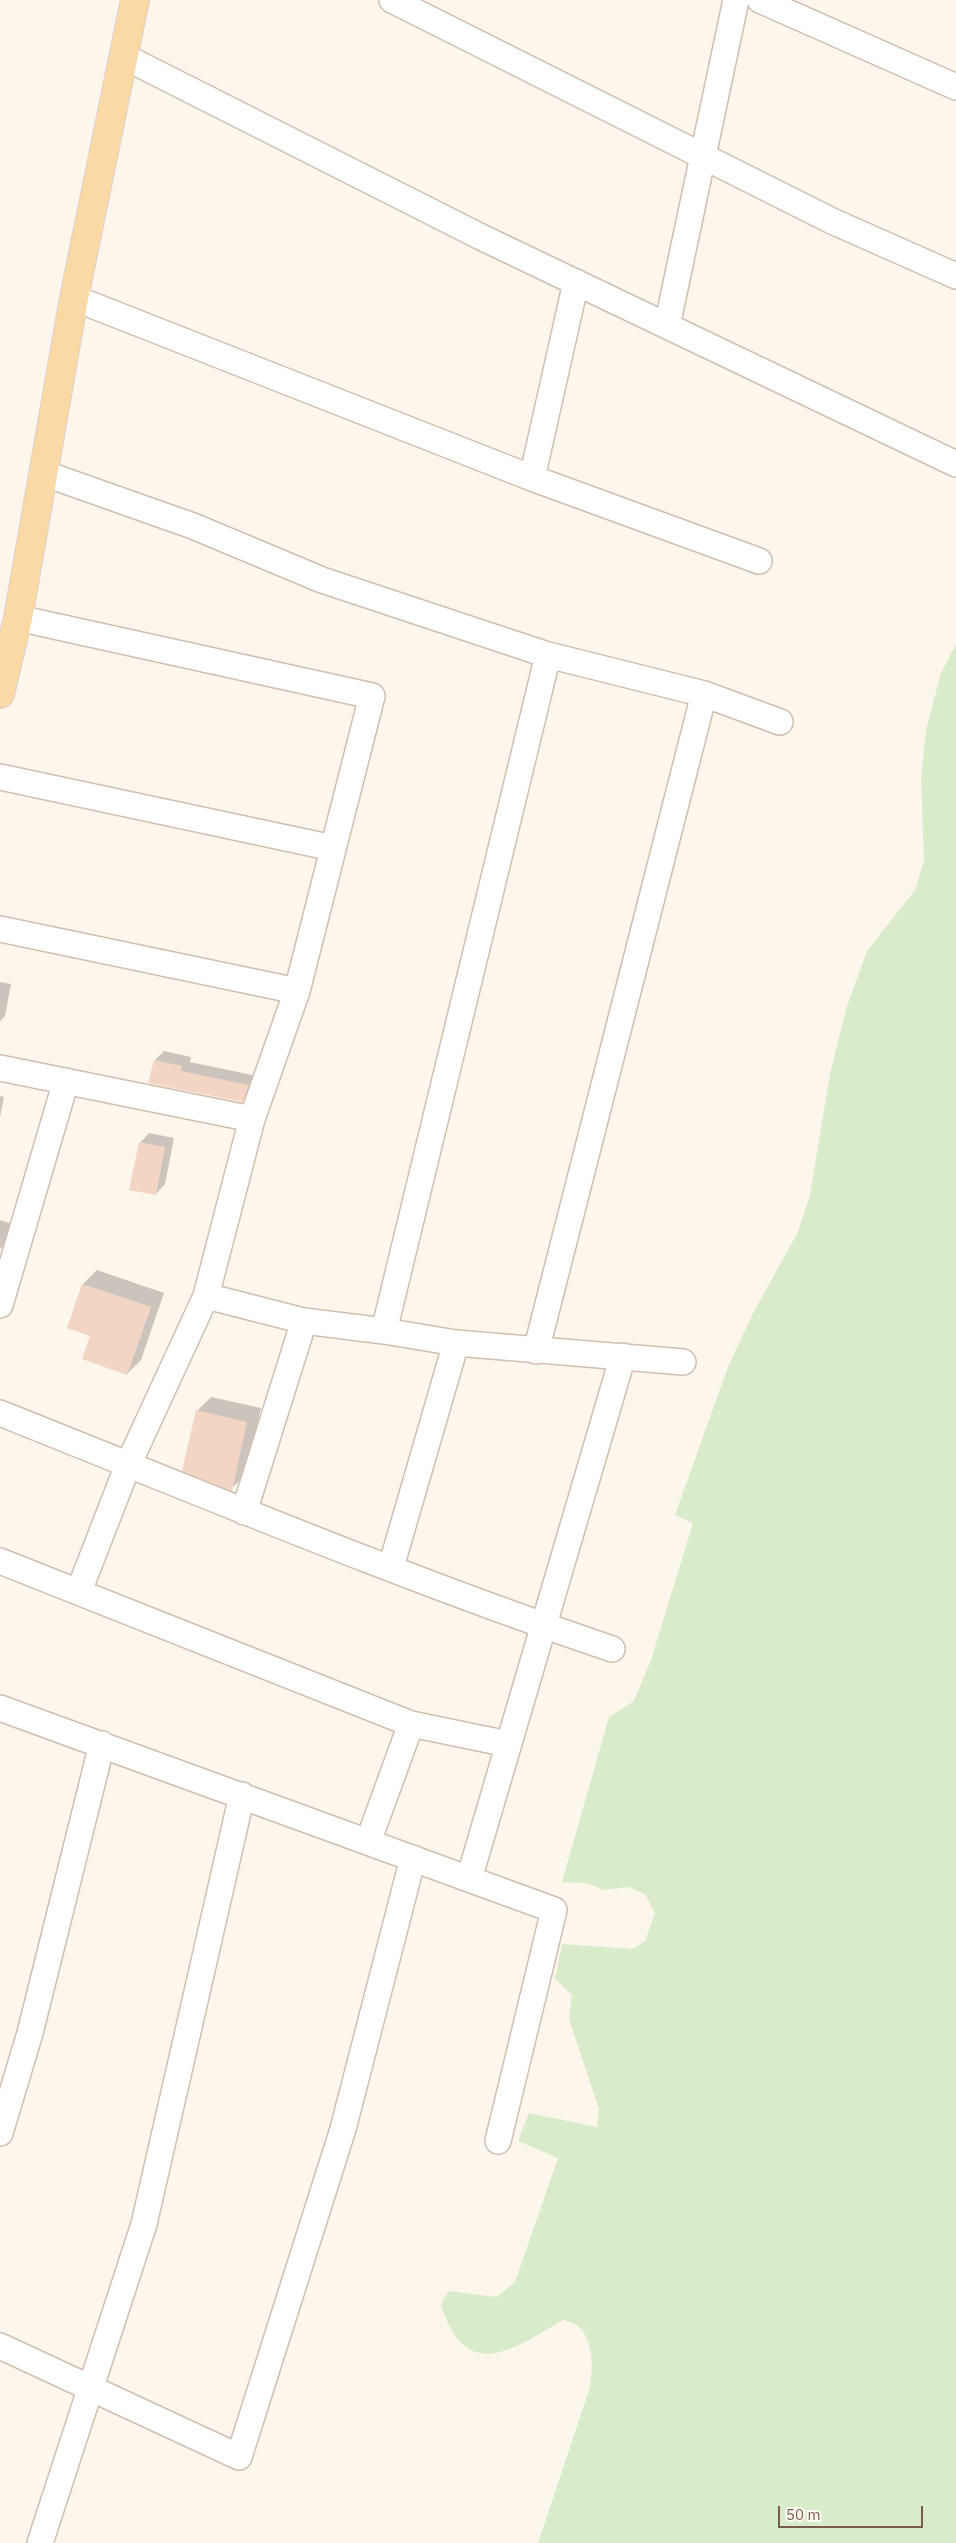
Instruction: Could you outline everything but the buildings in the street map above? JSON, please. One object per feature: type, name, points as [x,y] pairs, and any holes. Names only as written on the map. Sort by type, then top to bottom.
[{"type":"main road","points":[[0,694],[18,618],[74,298],[135,0]]},
{"type":"street","points":[[392,0],[832,221],[956,276]]},
{"type":"street","points":[[667,326],[701,155],[736,0]]},
{"type":"street","points":[[760,0],[956,86]]},
{"type":"street","points":[[123,56],[481,237],[956,464]]},
{"type":"street","points":[[532,478],[576,282]]},
{"type":"street","points":[[74,298],[532,478],[759,561]]},
{"type":"street","points":[[43,472],[192,526],[322,580],[548,655],[704,694],[780,722]]},
{"type":"street","points":[[18,618],[372,696],[297,991],[252,1119],[206,1296],[128,1464],[79,1591]]},
{"type":"street","points":[[384,1331],[548,655]]},
{"type":"street","points":[[536,1351],[704,694]]},
{"type":"street","points":[[0,777],[334,848]]},
{"type":"street","points":[[0,929],[297,991]]},
{"type":"street","points":[[0,1068],[252,1119]]},
{"type":"street","points":[[0,1306],[66,1081]]},
{"type":"street","points":[[206,1296],[304,1321],[384,1331],[456,1343],[683,1362]]},
{"type":"street","points":[[244,1512],[304,1321]]},
{"type":"street","points":[[391,1568],[456,1343]]},
{"type":"street","points":[[469,1879],[623,1356]]},
{"type":"street","points":[[0,1413],[244,1512],[544,1626],[612,1649]]},
{"type":"street","points":[[0,1561],[411,1724],[508,1744]]},
{"type":"street","points":[[0,1708],[554,1910],[498,2141]]},
{"type":"street","points":[[368,1842],[411,1724]]},
{"type":"street","points":[[0,2133],[30,2033],[102,1744]]},
{"type":"street","points":[[40,2543],[144,2224],[242,1795]]},
{"type":"street","points":[[0,2346],[239,2457],[343,2129],[413,1858]]},
{"type":"green space","points":[[956,644],[956,2543],[538,2543],[590,2387],[592,2363],[587,2339],[578,2326],[563,2320],[509,2349],[492,2353],[477,2352],[463,2345],[451,2330],[441,2305],[448,2291],[497,2297],[515,2282],[558,2158],[518,2141],[529,2113],[597,2127],[599,2109],[569,2019],[572,1995],[555,1979],[562,1944],[633,1949],[645,1941],[655,1913],[645,1894],[628,1887],[604,1890],[587,1883],[562,1882],[609,1717],[634,1701],[651,1660],[693,1523],[675,1515],[728,1367],[753,1313],[798,1232],[810,1195],[830,1074],[846,1009],[867,951],[915,890],[924,861],[921,778],[926,730],[941,673]]}]
